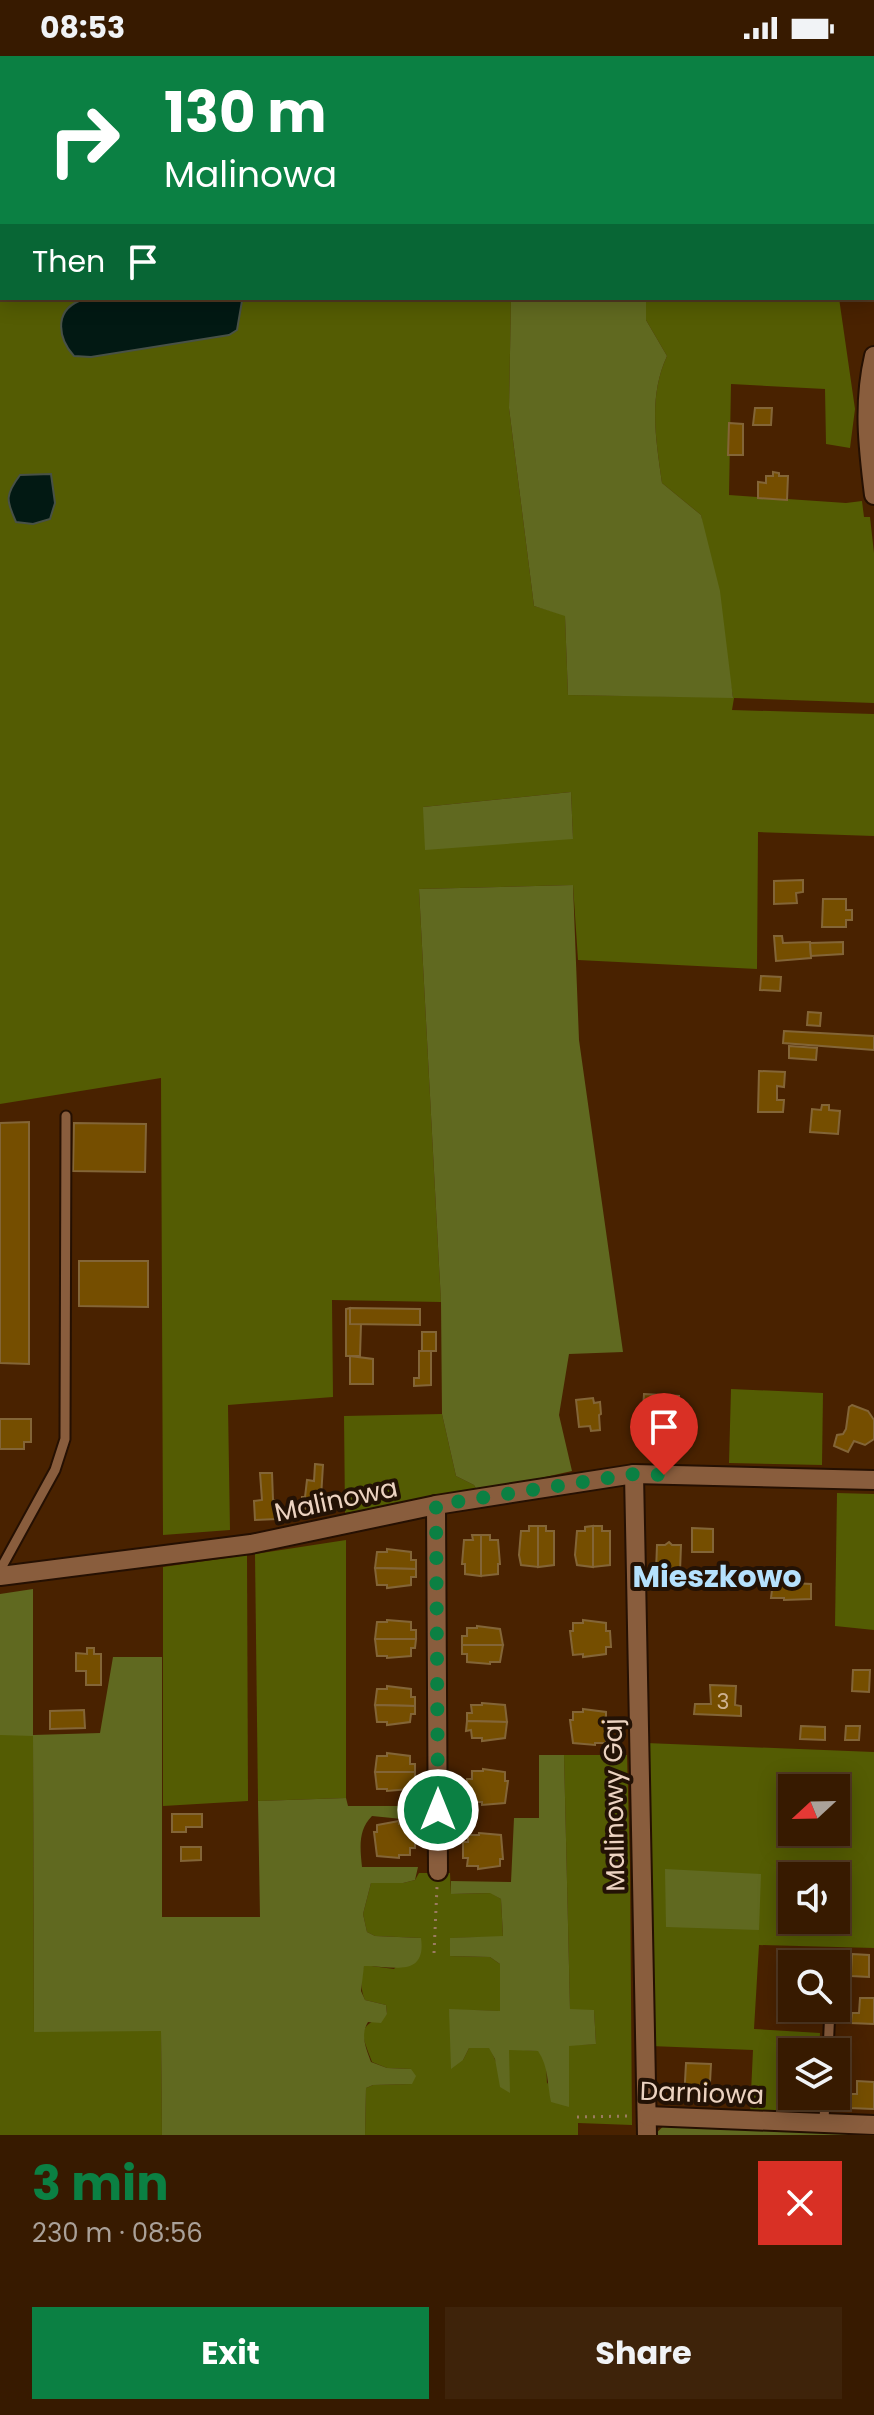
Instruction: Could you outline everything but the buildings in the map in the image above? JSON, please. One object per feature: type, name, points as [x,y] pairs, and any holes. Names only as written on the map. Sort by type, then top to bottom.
[{"type":"street","points":[[874,356],[866,404],[874,495]]},
{"type":"street","name":"Malinowa","points":[[0,1576],[251,1544],[436,1505],[634,1474],[874,1480]]},
{"type":"street","name":"Malinowy Gaj","points":[[634,1474],[647,2126]]},
{"type":"street","points":[[436,1505],[438,1871]]},
{"type":"street","name":"Darniowa","points":[[647,2126],[824,2122],[874,2125]]},
{"type":"lane","points":[[0,1570],[55,1470],[65,1439],[66,1116]]},
{"type":"lane","points":[[824,2110],[824,2122]]},
{"type":"path","points":[[434,1953],[438,1871]]},
{"type":"path","name":"Darniowa","points":[[577,2117],[647,2126]]},
{"type":"green space","points":[[0,300],[84,300],[77,301],[237,330],[241,300],[511,300],[509,408],[534,606],[565,615],[568,695],[733,697],[701,515],[662,483],[655,403],[667,356],[646,320],[646,300],[839,300],[855,409],[850,448],[826,444],[825,389],[731,384],[729,495],[846,503],[862,501],[864,517],[870,517],[874,553],[874,703],[734,698],[732,710],[874,714],[874,836],[758,832],[757,969],[578,960],[573,885],[419,889],[441,1302],[332,1300],[333,1397],[228,1405],[230,1530],[163,1535],[161,1078],[0,1104]],"holes":[[[571,792],[573,839],[423,807]]]},
{"type":"green space","points":[[511,300],[646,300],[646,320],[667,356],[655,403],[662,483],[701,515],[720,591],[733,698],[568,695],[565,616],[534,606],[509,408]]},
{"type":"green space","points":[[571,792],[573,839],[425,850],[423,807]]},
{"type":"green space","points":[[573,885],[579,1040],[623,1352],[569,1354],[559,1415],[572,1471],[478,1492],[474,1485],[456,1476],[442,1414],[441,1302],[419,889]]},
{"type":"green space","points":[[731,1389],[823,1393],[822,1465],[729,1463]]},
{"type":"green space","points":[[442,1414],[456,1476],[474,1485],[478,1492],[345,1513],[344,1416]]},
{"type":"green space","points":[[837,1493],[874,1494],[874,1630],[835,1626]]},
{"type":"green space","points":[[346,1540],[346,1798],[258,1801],[255,1554]]},
{"type":"green space","points":[[247,1555],[248,1801],[163,1806],[163,1567]]},
{"type":"green space","points":[[33,1589],[33,1735],[100,1733],[113,1657],[162,1657],[162,1917],[260,1917],[258,1801],[346,1798],[348,1806],[427,1806],[426,1817],[402,1819],[372,1816],[362,1833],[362,1867],[418,1867],[415,1880],[371,1883],[363,1914],[367,1932],[375,1936],[421,1938],[418,1960],[412,1965],[394,1968],[364,1966],[361,1991],[365,2000],[386,2005],[387,2014],[381,2023],[368,2022],[364,2032],[371,2062],[387,2068],[411,2069],[416,2076],[412,2084],[366,2088],[365,2135],[162,2135],[161,2031],[34,2032],[33,1736],[0,1735],[0,1594]]},
{"type":"green space","points":[[0,1735],[33,1735],[34,2031],[161,2030],[162,2135],[0,2135]]},
{"type":"green space","points":[[646,1743],[874,1752],[874,1948],[759,1945],[754,2029],[820,2033],[820,2038],[778,2038],[778,2110],[814,2110],[807,2116],[750,2114],[753,2050],[650,2046]]},
{"type":"green space","points":[[539,1755],[564,1755],[570,2009],[594,2010],[596,2044],[569,2046],[569,2107],[551,2102],[546,2069],[538,2051],[509,2050],[510,2093],[500,2087],[495,2059],[489,2048],[469,2048],[463,2060],[451,2069],[449,2009],[500,2011],[500,1964],[490,1957],[450,1956],[450,1938],[503,1936],[501,1899],[490,1893],[451,1894],[451,1881],[511,1882],[514,1818],[539,1818]]},
{"type":"green space","points":[[564,1755],[627,1755],[632,2125],[578,2123],[578,2135],[365,2135],[366,2088],[411,2084],[411,2069],[387,2068],[372,2062],[364,2032],[370,2023],[387,2014],[386,2005],[365,2000],[362,1992],[364,1965],[394,1969],[421,1938],[375,1936],[367,1932],[363,1914],[371,1883],[403,1883],[415,1880],[419,1873],[450,1873],[451,1894],[491,1893],[501,1899],[503,1937],[451,1938],[450,1956],[490,1957],[500,1964],[500,2011],[449,2010],[463,2060],[469,2048],[490,2048],[509,2092],[509,2049],[539,2051],[546,2062],[547,2084],[569,2045],[596,2044],[594,2011],[570,2010]]},
{"type":"green space","points":[[665,1869],[761,1874],[759,1930],[666,1927]]},
{"type":"green space","points":[[669,2121],[874,2130],[874,2135],[654,2135]]},
{"type":"water","points":[[79,301],[242,301],[237,330],[229,335],[91,357],[74,356],[62,334],[65,312]]},
{"type":"water","points":[[51,474],[55,503],[50,519],[33,524],[16,522],[9,498],[20,475]]},
{"type":"district","name":"Mieszkowo","points":[[717,1577]]},
{"type":"route","points":[[438,1810],[436,1505],[634,1474],[664,1475]]}]
